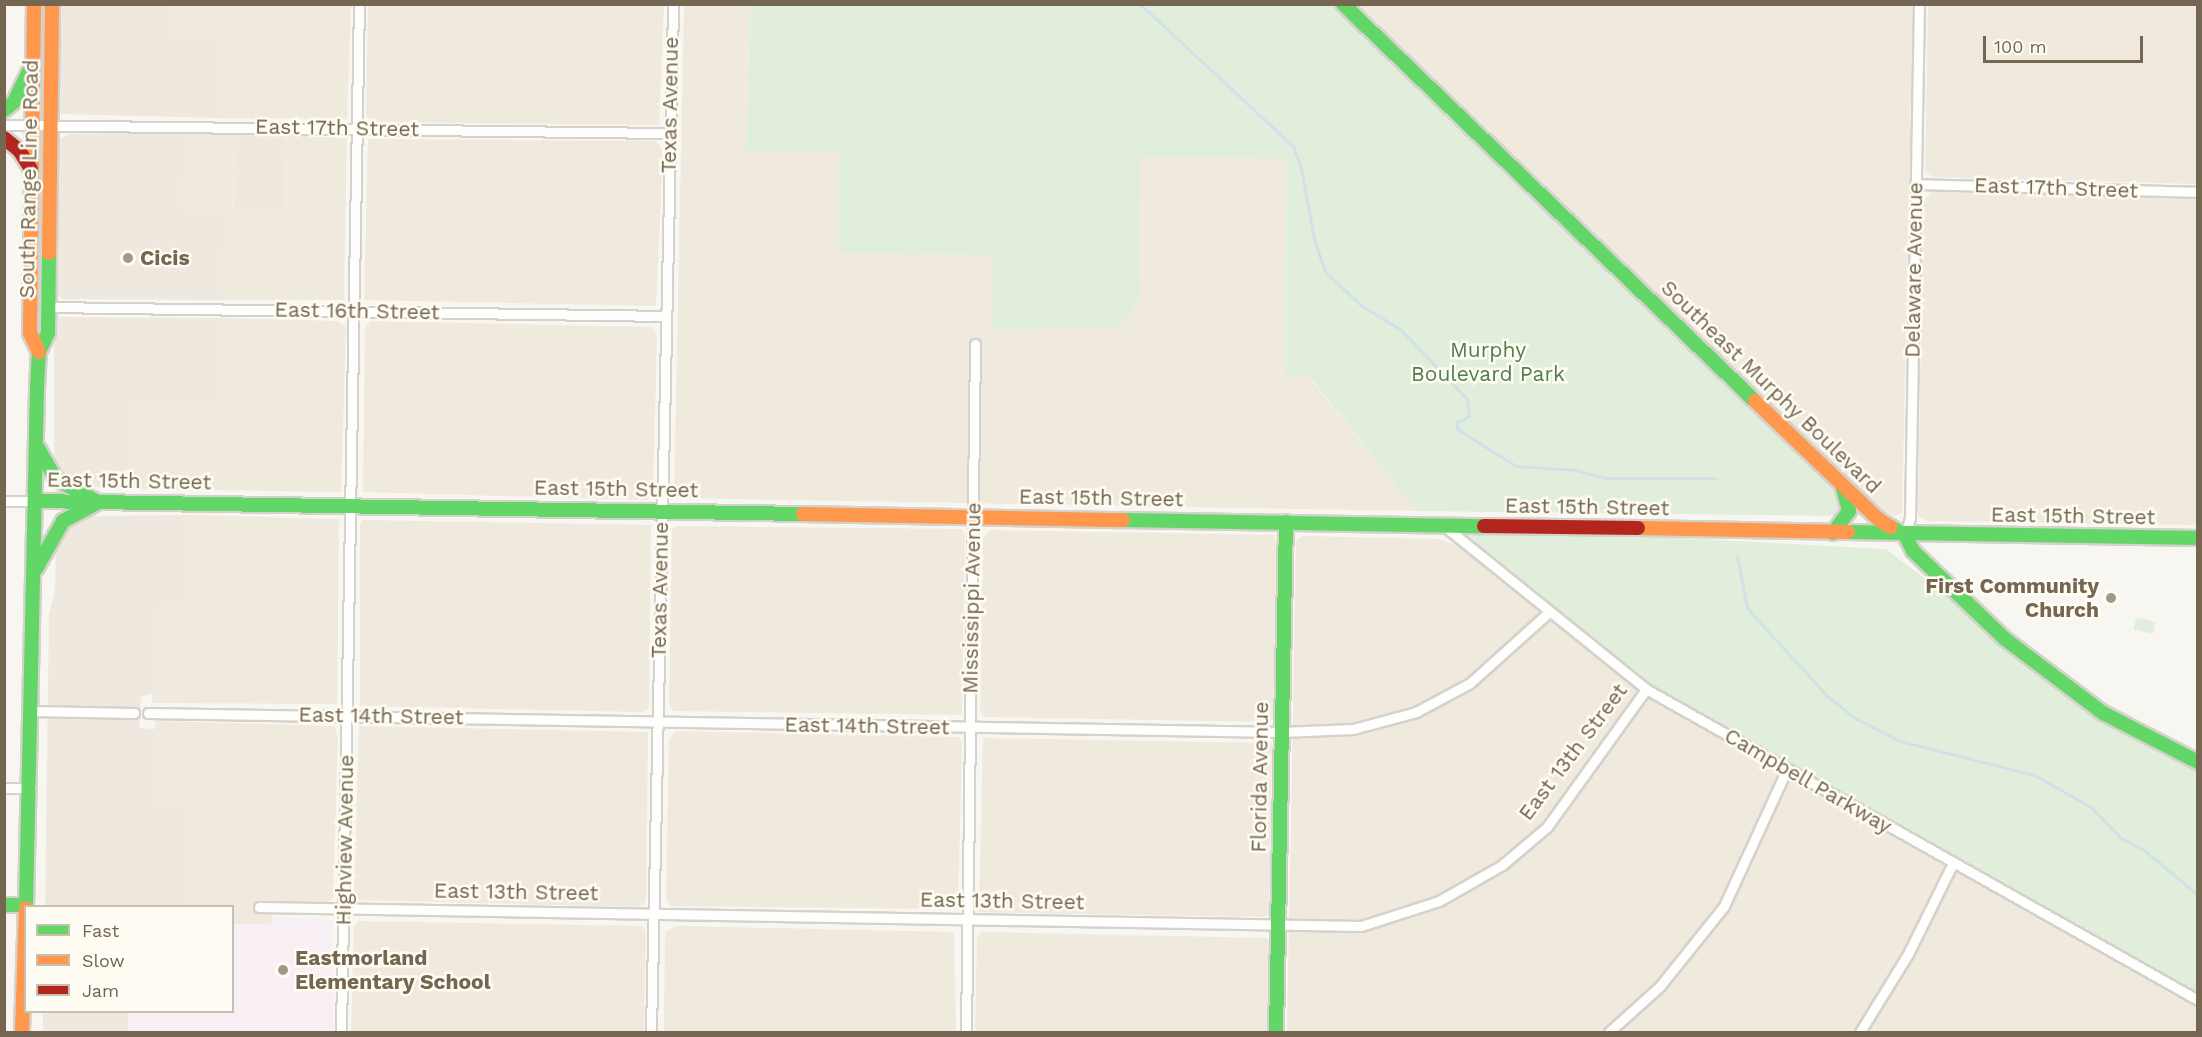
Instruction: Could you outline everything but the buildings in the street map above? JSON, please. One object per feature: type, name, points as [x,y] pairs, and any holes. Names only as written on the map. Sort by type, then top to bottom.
[{"type":"main road","name":"South Range Line Road","points":[[34,4],[30,333],[39,352]]},
{"type":"main road","name":"South Range Line Road","points":[[26,905],[31,788],[39,352],[48,333],[52,4]]},
{"type":"main road","name":"Southeast Murphy Boulevard","points":[[1343,4],[1878,519],[1905,535],[1913,551],[2005,639],[2103,713],[2198,762]]},
{"type":"main road","points":[[4,110],[14,102],[33,63]]},
{"type":"main road","points":[[4,138],[19,150],[32,169]]},
{"type":"main road","points":[[36,444],[56,479],[98,502]]},
{"type":"main road","points":[[1833,533],[1849,511],[1848,496],[1841,483]]},
{"type":"main road","name":"East 15th Street","points":[[35,501],[350,504],[1905,535],[2198,538]]},
{"type":"main road","points":[[34,572],[63,521],[98,502]]},
{"type":"main road","name":"Florida Avenue","points":[[1276,1032],[1286,522]]},
{"type":"main road","points":[[4,905],[24,907]]},
{"type":"main road","name":"South Range Line Road","points":[[22,1032],[24,970]]},
{"type":"street","name":"Highview Avenue","points":[[341,1032],[359,4]]},
{"type":"street","name":"Texas Avenue","points":[[651,1032],[673,4]]},
{"type":"street","name":"Delaware Avenue","points":[[1905,535],[1910,518],[1918,4]]},
{"type":"street","name":"East 17th Street","points":[[4,125],[669,133]]},
{"type":"street","name":"East 17th Street","points":[[1915,184],[2198,192]]},
{"type":"street","name":"East 16th Street","points":[[48,307],[666,316]]},
{"type":"street","name":"Mississippi Avenue","points":[[966,1032],[975,344]]},
{"type":"street","name":"East 15th Street","points":[[4,501],[35,501]]},
{"type":"street","name":"Campbell Parkway","points":[[1442,525],[1646,689],[2198,1000]]},
{"type":"street","name":"East 14th Street","points":[[148,713],[970,728],[1282,732],[1353,729],[1416,712],[1470,683],[1549,612]]},
{"type":"street","name":"East 13th Street","points":[[259,907],[653,916],[1361,926],[1439,901],[1502,865],[1547,827],[1646,689]]},
{"type":"street","points":[[32,711],[134,713]]},
{"type":"street","points":[[1610,1032],[1660,986],[1724,906],[1787,769]]},
{"type":"street","points":[[4,788],[31,788]]},
{"type":"street","points":[[1860,1032],[1908,954],[1953,863]]},
{"type":"shaded area","points":[[750,4],[746,151],[838,152],[839,253],[992,255],[992,330],[1115,327],[1128,321],[1140,296],[1141,157],[1286,158],[1285,375],[1309,377],[1416,511],[674,498],[684,5]]},
{"type":"shaded area","points":[[59,5],[171,5],[171,34],[220,35],[218,118],[61,114],[57,110]]},
{"type":"shaded area","points":[[171,5],[351,5],[347,119],[218,118],[220,35],[171,34]]},
{"type":"shaded area","points":[[368,5],[664,5],[659,125],[372,122],[366,115]]},
{"type":"shaded area","points":[[1356,5],[1913,5],[1902,513],[1895,516],[1877,508]]},
{"type":"shaded area","points":[[1928,5],[2197,5],[2197,184],[1932,177],[1925,171]]},
{"type":"shaded area","points":[[185,133],[235,134],[233,212],[286,213],[287,135],[347,138],[344,300],[222,300],[225,213],[183,211]]},
{"type":"shaded area","points":[[185,133],[183,211],[225,212],[222,300],[63,299],[55,292],[58,141],[68,134]]},
{"type":"shaded area","points":[[235,134],[287,135],[286,213],[234,212]]},
{"type":"shaded area","points":[[368,139],[656,141],[663,150],[656,306],[364,300]]},
{"type":"shaded area","points":[[1933,192],[2197,198],[2197,525],[1927,521],[1918,516],[1923,201]]},
{"type":"shaded area","points":[[59,317],[220,318],[217,403],[134,403],[131,489],[81,486],[60,473],[54,463],[54,325]]},
{"type":"shaded area","points":[[220,318],[337,321],[346,327],[341,492],[131,489],[134,402],[217,403]]},
{"type":"shaded area","points":[[370,321],[651,327],[657,334],[653,494],[647,500],[363,492],[365,328]]},
{"type":"shaded area","points":[[189,515],[339,519],[337,704],[152,703],[155,606],[187,606]]},
{"type":"shaded area","points":[[189,515],[187,606],[155,607],[153,693],[141,697],[139,728],[155,729],[155,807],[188,808],[185,905],[45,905],[49,615],[55,589],[56,549],[69,524],[87,516]]},
{"type":"shaded area","points":[[363,520],[651,525],[649,708],[643,712],[360,706],[360,524]]},
{"type":"shaded area","points":[[676,526],[962,529],[965,535],[962,715],[673,711],[669,705],[672,530]]},
{"type":"shaded area","points":[[990,530],[1274,535],[1277,541],[1273,719],[1265,722],[985,717],[980,712],[983,538]]},
{"type":"shaded area","points":[[1303,536],[1438,539],[1457,545],[1655,702],[2198,1008],[2197,1032],[1287,1032],[1296,541]]},
{"type":"shaded area","points":[[155,721],[334,726],[338,737],[333,899],[326,903],[272,902],[272,925],[234,924],[234,905],[185,905],[188,808],[155,808]]},
{"type":"shaded area","points":[[359,726],[648,732],[646,902],[638,907],[358,900],[354,893]]},
{"type":"shaded area","points":[[676,731],[959,737],[962,743],[958,909],[670,906],[666,899],[669,739]]},
{"type":"shaded area","points":[[983,738],[1272,743],[1269,914],[1264,917],[979,912]]},
{"type":"shaded area","name":"Eastmorland Elementary School","points":[[272,917],[332,920],[333,1032],[128,1032],[128,1013],[234,1013],[234,924],[271,925]]},
{"type":"shaded area","points":[[358,921],[643,926],[646,932],[644,1032],[351,1032],[354,928]]},
{"type":"shaded area","points":[[676,926],[954,932],[956,1032],[664,1032],[665,932]]},
{"type":"shaded area","points":[[981,932],[1267,938],[1270,944],[1269,1032],[975,1032],[977,937]]},
{"type":"shaded area","points":[[43,1013],[128,1013],[128,1032],[43,1032]]},
{"type":"green space","name":"Murphy Boulevard Park","points":[[750,5],[1336,5],[1842,494],[1845,500],[1841,516],[1416,511],[1310,377],[1285,376],[1286,158],[1141,157],[1140,296],[1128,321],[1115,327],[992,330],[991,255],[839,253],[838,152],[746,151]]},
{"type":"green space","points":[[1442,525],[1886,549],[2103,713],[2197,762],[2197,1000],[1646,689]]},
{"type":"green space","points":[[2136,618],[2156,622],[2153,634],[2134,630]]},
{"type":"waterway","points":[[1140,4],[1293,146],[1301,168],[1315,243],[1326,273],[1362,306],[1401,330],[1467,399],[1469,416],[1457,422],[1457,429],[1516,466],[1576,470],[1605,478],[1715,478]]},
{"type":"waterway","points":[[1737,556],[1747,608],[1827,696],[1855,718],[1900,741],[2034,775],[2091,807],[2121,838],[2144,850],[2198,895]]},
{"type":"traffic: fast","points":[[1343,4],[1755,401]]},
{"type":"traffic: fast","points":[[4,110],[14,102],[29,71]]},
{"type":"traffic: fast","points":[[26,905],[37,388],[39,352],[48,333],[49,253]]},
{"type":"traffic: fast","points":[[38,448],[56,479],[98,502]]},
{"type":"traffic: fast","points":[[1833,533],[1849,511],[1843,488]]},
{"type":"traffic: fast","points":[[35,501],[803,514]]},
{"type":"traffic: fast","points":[[36,569],[63,521],[98,502]]},
{"type":"traffic: fast","points":[[1123,520],[1484,526]]},
{"type":"traffic: fast","points":[[1276,1032],[1286,522]]},
{"type":"traffic: fast","points":[[1891,527],[1905,535],[1913,551],[2005,639],[2103,713],[2198,762]]},
{"type":"traffic: fast","points":[[1848,532],[2198,538]]},
{"type":"traffic: fast","points":[[4,905],[26,905]]},
{"type":"traffic: slow","points":[[34,4],[30,333],[39,352]]},
{"type":"traffic: slow","points":[[49,253],[52,4]]},
{"type":"traffic: slow","points":[[1755,401],[1878,519],[1891,527]]},
{"type":"traffic: slow","points":[[803,514],[1123,520]]},
{"type":"traffic: slow","points":[[1638,528],[1848,532]]},
{"type":"traffic: slow","points":[[22,1032],[24,970]]},
{"type":"traffic: jam","points":[[4,138],[19,150],[31,169]]},
{"type":"traffic: jam","points":[[1484,526],[1638,528]]},
{"type":"place","name":"Cicis","points":[[128,258]]},
{"type":"place","name":"First Community Church","points":[[2111,598]]},
{"type":"place","name":"Eastmorland Elementary School","points":[[283,970]]}]
